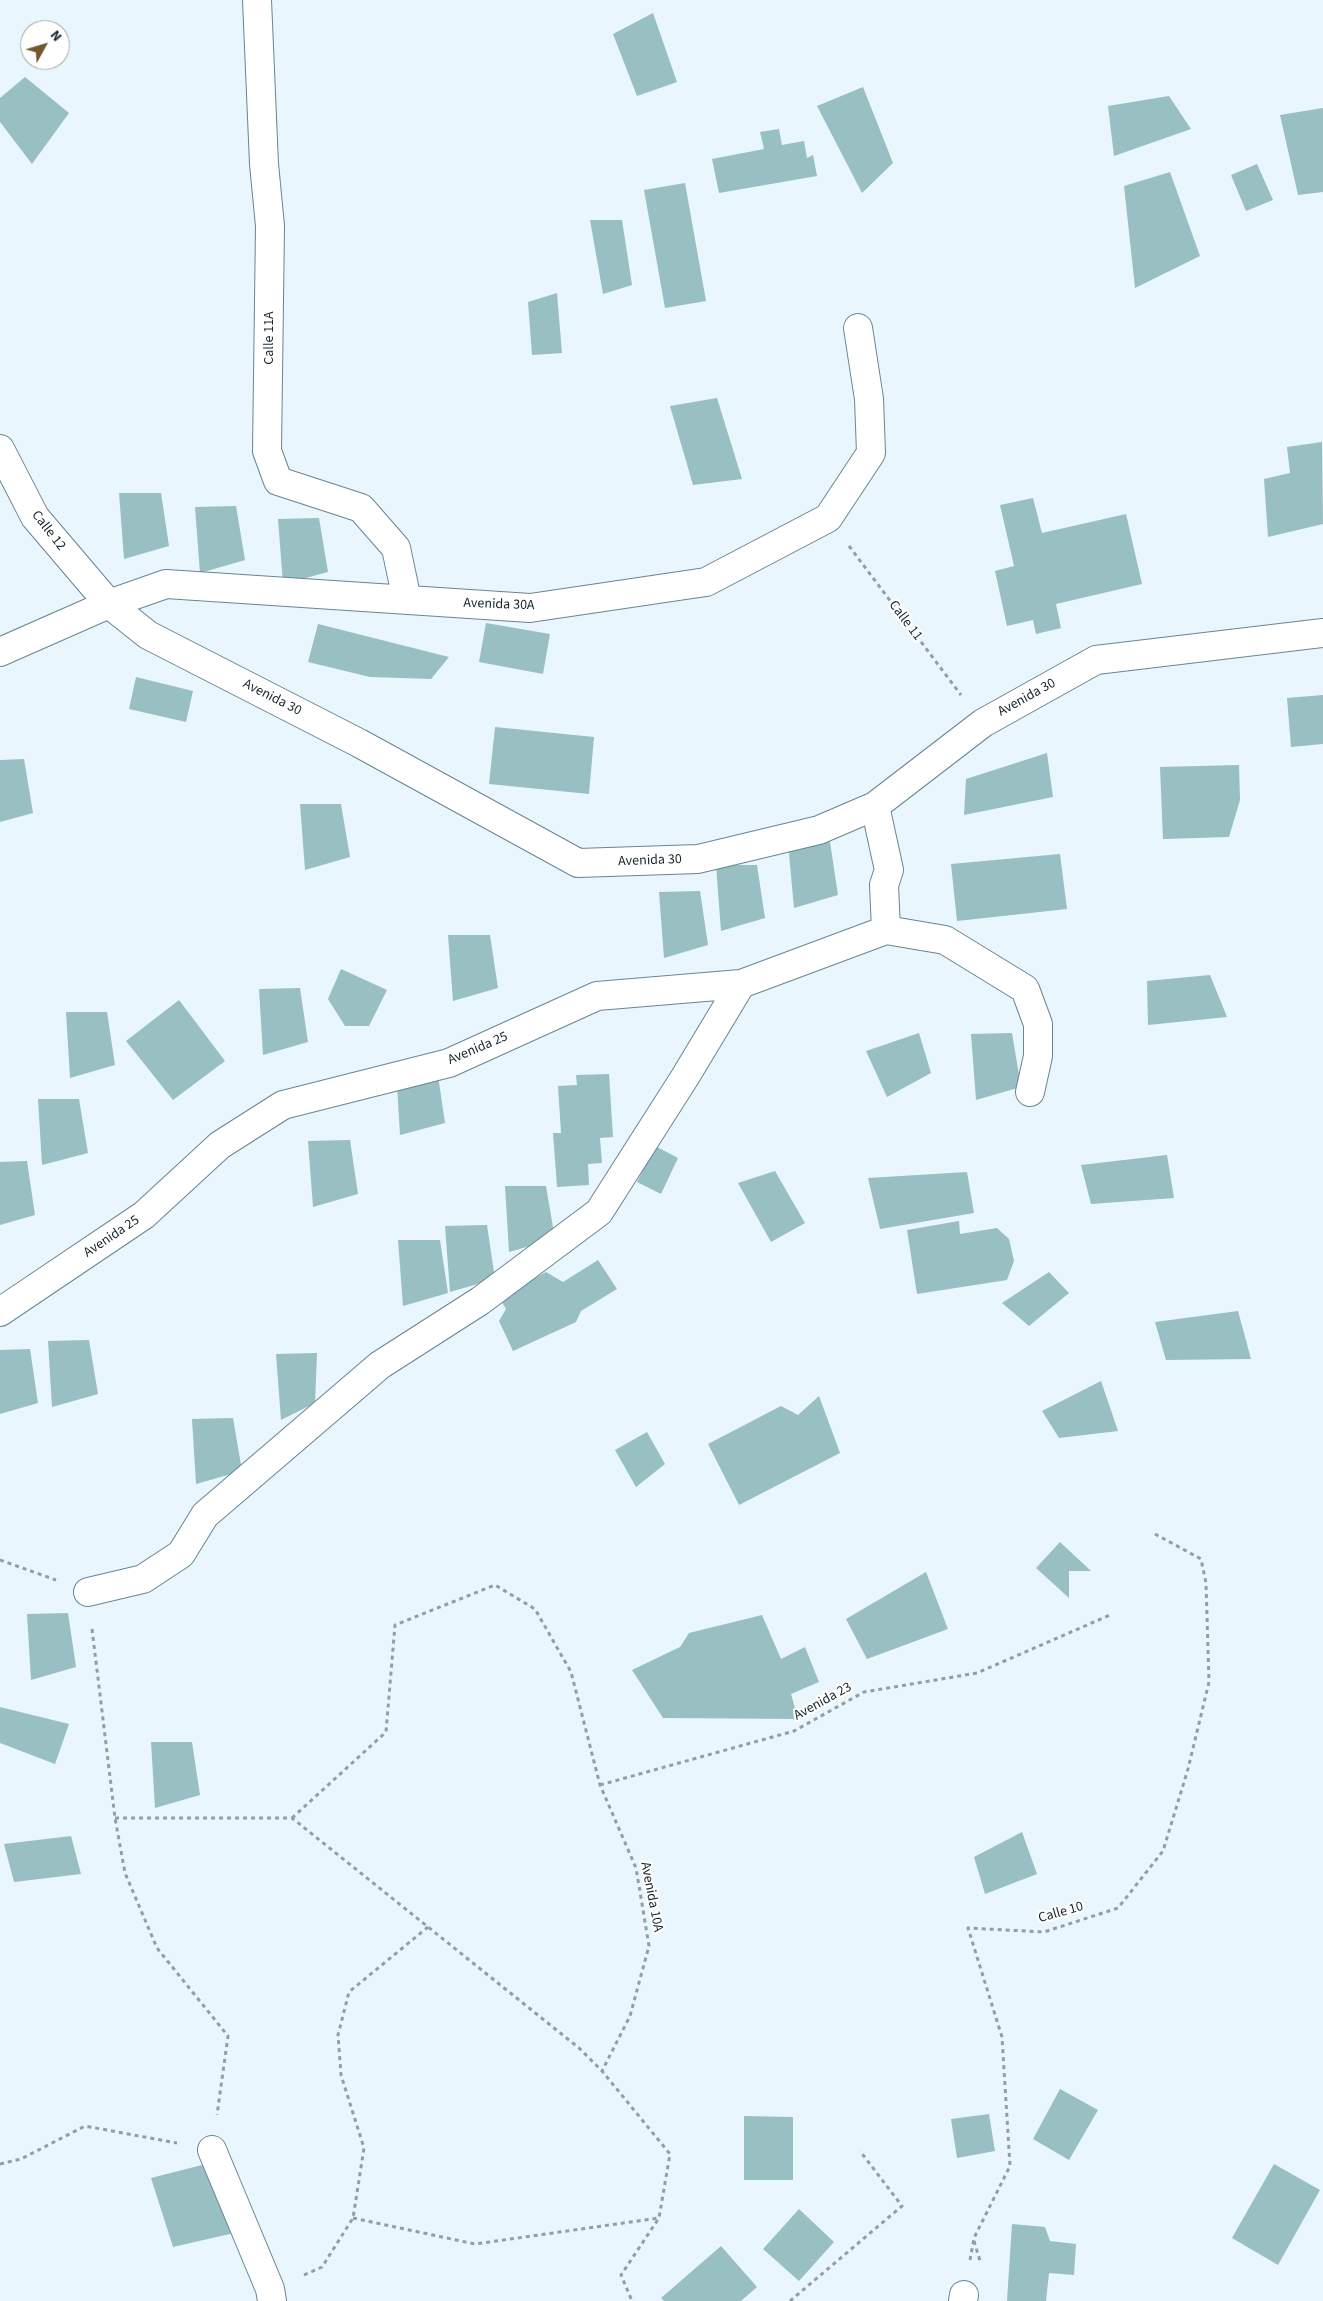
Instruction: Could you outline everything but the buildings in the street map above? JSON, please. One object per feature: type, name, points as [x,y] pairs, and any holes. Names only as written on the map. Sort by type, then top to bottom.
[{"type":"street","name":"Calle 11A","points":[[257,0],[264,164],[270,226],[267,451],[278,481],[361,508],[396,548],[407,600]]},
{"type":"street","name":"Avenida 30A","points":[[110,604],[166,584],[530,608],[706,582],[828,518],[871,453],[869,399],[858,328]]},
{"type":"street","name":"Calle 12","points":[[0,449],[35,517],[110,604]]},
{"type":"street","points":[[0,652],[110,604]]},
{"type":"street","name":"Avenida 30","points":[[110,604],[148,635],[359,743],[578,863],[698,859],[819,830],[875,806],[983,723],[1096,660],[1323,633]]},
{"type":"street","points":[[875,806],[889,870],[884,884],[886,930],[945,940],[1025,989],[1038,1024],[1038,1056],[1030,1092]]},
{"type":"street","name":"Avenida 25","points":[[0,1312],[144,1216],[220,1145],[283,1105],[449,1062],[598,996],[741,984],[886,930]]},
{"type":"street","points":[[88,1592],[143,1580],[181,1554],[206,1515],[380,1365],[480,1301],[599,1212],[685,1078],[741,984]]},
{"type":"street","points":[[212,2150],[271,2295]]},
{"type":"path","name":"Calle 11","points":[[828,518],[983,723]]},
{"type":"path","name":"Calle 10","points":[[964,2298],[974,2238],[1010,2166],[1002,2037],[968,1928],[1044,1932],[1118,1908],[1163,1851],[1188,1769],[1209,1682],[1206,1583],[1201,1559],[1154,1534]]},
{"type":"path","points":[[0,1560],[88,1592],[115,1818],[125,1873],[157,1948],[228,2036],[212,2150],[85,2126],[21,2158],[0,2164]]},
{"type":"path","name":"Avenida 10A","points":[[292,1818],[386,1732],[396,1625],[495,1585],[535,1609],[570,1672],[600,1785],[636,1868],[649,1946],[630,2016],[602,2071]]},
{"type":"path","name":"Avenida 23","points":[[600,1785],[794,1732],[864,1692],[977,1673],[1110,1615]]},
{"type":"path","points":[[115,1818],[292,1818],[578,2048],[602,2071],[670,2154],[659,2218],[621,2275],[632,2301]]},
{"type":"path","points":[[271,2295],[322,2267],[353,2218],[364,2148],[341,2075],[338,2035],[349,1992],[428,1927]]},
{"type":"path","points":[[790,2301],[902,2206],[860,2151]]},
{"type":"path","points":[[353,2218],[475,2244],[659,2218]]}]
